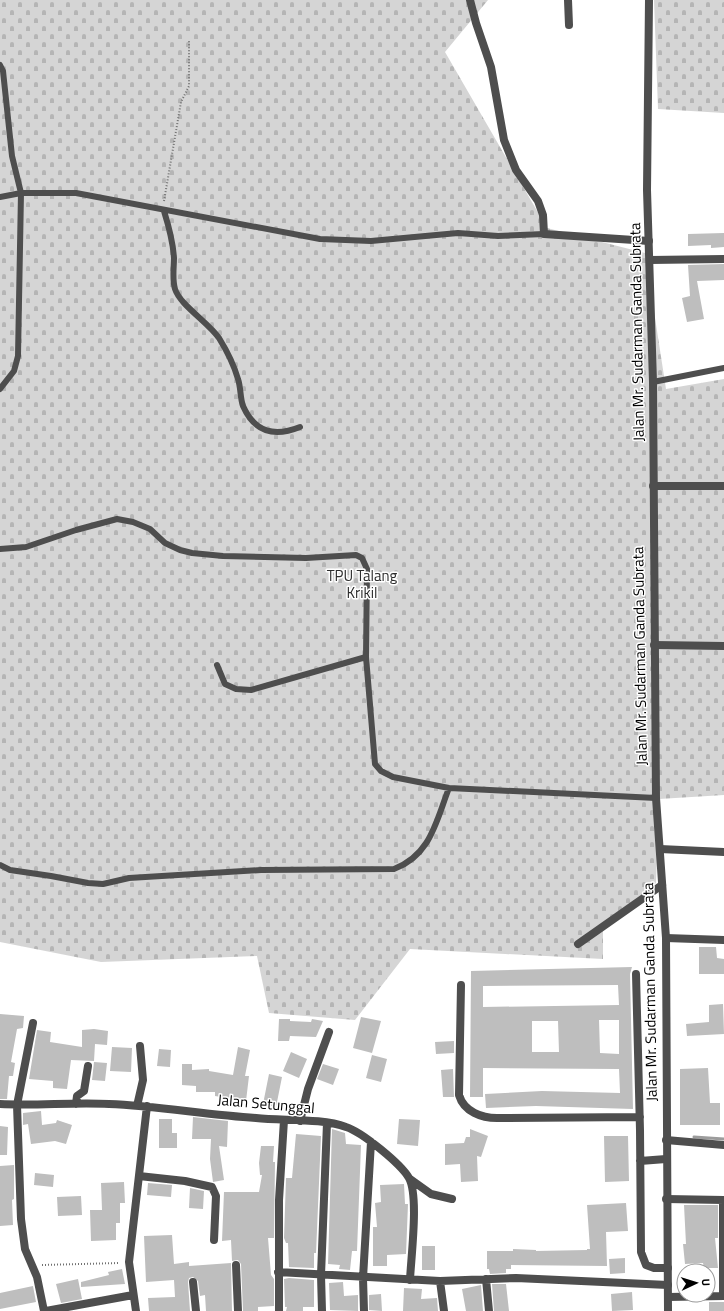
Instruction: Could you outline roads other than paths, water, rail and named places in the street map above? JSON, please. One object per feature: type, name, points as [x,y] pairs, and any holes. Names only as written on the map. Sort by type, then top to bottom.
[{"type":"street","points":[[470,0],[476,23],[491,66],[504,140],[516,170],[538,201],[543,215],[544,234],[649,241]]},
{"type":"street","points":[[568,0],[569,25]]},
{"type":"street","name":"Jalan Mr. Sudarman Ganda Subrata","points":[[649,0],[647,190],[653,382],[656,798],[666,938],[666,1199],[668,1311]]},
{"type":"street","points":[[650,260],[724,259]]},
{"type":"street","points":[[653,486],[724,486]]},
{"type":"street","points":[[654,645],[724,646]]},
{"type":"street","points":[[660,849],[724,852]]},
{"type":"street","points":[[578,944],[662,884]]},
{"type":"street","points":[[666,938],[724,940]]},
{"type":"street","points":[[636,974],[640,1118],[641,1252],[646,1265],[654,1268],[668,1268]]},
{"type":"street","points":[[461,985],[460,1095],[461,1100],[468,1109],[485,1117],[497,1118],[640,1118]]},
{"type":"street","points":[[33,1023],[17,1105],[21,1219],[25,1249],[36,1277],[45,1311],[133,1295]]},
{"type":"street","points":[[300,1121],[308,1089],[329,1032]]},
{"type":"street","points":[[137,1106],[143,1080],[140,1046]]},
{"type":"street","points":[[76,1104],[77,1096],[84,1091],[88,1066]]},
{"type":"street","name":"Jalan Setunggal","points":[[0,1104],[147,1106],[327,1123],[347,1127],[371,1142],[398,1166],[409,1179],[431,1194],[452,1199]]},
{"type":"street","points":[[136,1311],[129,1262],[147,1106]]},
{"type":"street","points":[[279,1311],[279,1200],[284,1120]]},
{"type":"street","points":[[322,1311],[321,1275],[327,1123]]},
{"type":"street","points":[[666,1140],[724,1145]]},
{"type":"street","points":[[364,1311],[363,1278],[371,1142]]},
{"type":"street","points":[[640,1161],[666,1159]]},
{"type":"street","points":[[139,1176],[184,1181],[212,1187],[216,1196],[214,1240]]},
{"type":"street","points":[[409,1179],[413,1194],[410,1280]]},
{"type":"street","points":[[666,1199],[724,1200],[723,1296],[668,1297]]},
{"type":"street","points":[[236,1266],[238,1311]]},
{"type":"street","points":[[278,1272],[410,1280],[440,1281],[516,1278],[668,1285]]},
{"type":"street","points":[[486,1279],[489,1311]]},
{"type":"street","points":[[440,1281],[444,1311]]},
{"type":"street","points":[[193,1282],[196,1311]]},
{"type":"lane","points":[[0,65],[3,71],[12,156],[21,193],[18,356],[14,371],[0,389]]},
{"type":"lane","points":[[0,197],[21,193],[76,193],[164,211],[332,240],[371,241],[458,233],[498,236],[544,234]]},
{"type":"lane","points":[[164,211],[171,232],[175,289],[180,298],[212,327],[226,349],[238,380],[243,405],[252,420],[261,428],[275,433],[286,432],[300,426]]},
{"type":"lane","points":[[653,382],[724,368]]},
{"type":"lane","points":[[0,549],[26,547],[76,530],[117,519],[133,522],[150,529],[165,543],[180,550],[192,553],[223,556],[306,558],[356,555],[362,558],[367,569],[366,658],[376,764],[381,772],[393,777],[449,788],[656,798]]},
{"type":"lane","points":[[217,665],[225,684],[236,689],[251,690],[366,658]]},
{"type":"lane","points":[[0,865],[10,870],[88,883],[103,884],[129,878],[262,870],[394,870],[404,866],[422,851],[430,838],[449,788]]},
{"type":"waterway","points":[[694,1137],[724,1139]]},
{"type":"park label","name":"TPU Talang Krikil","points":[[362,584]]}]
